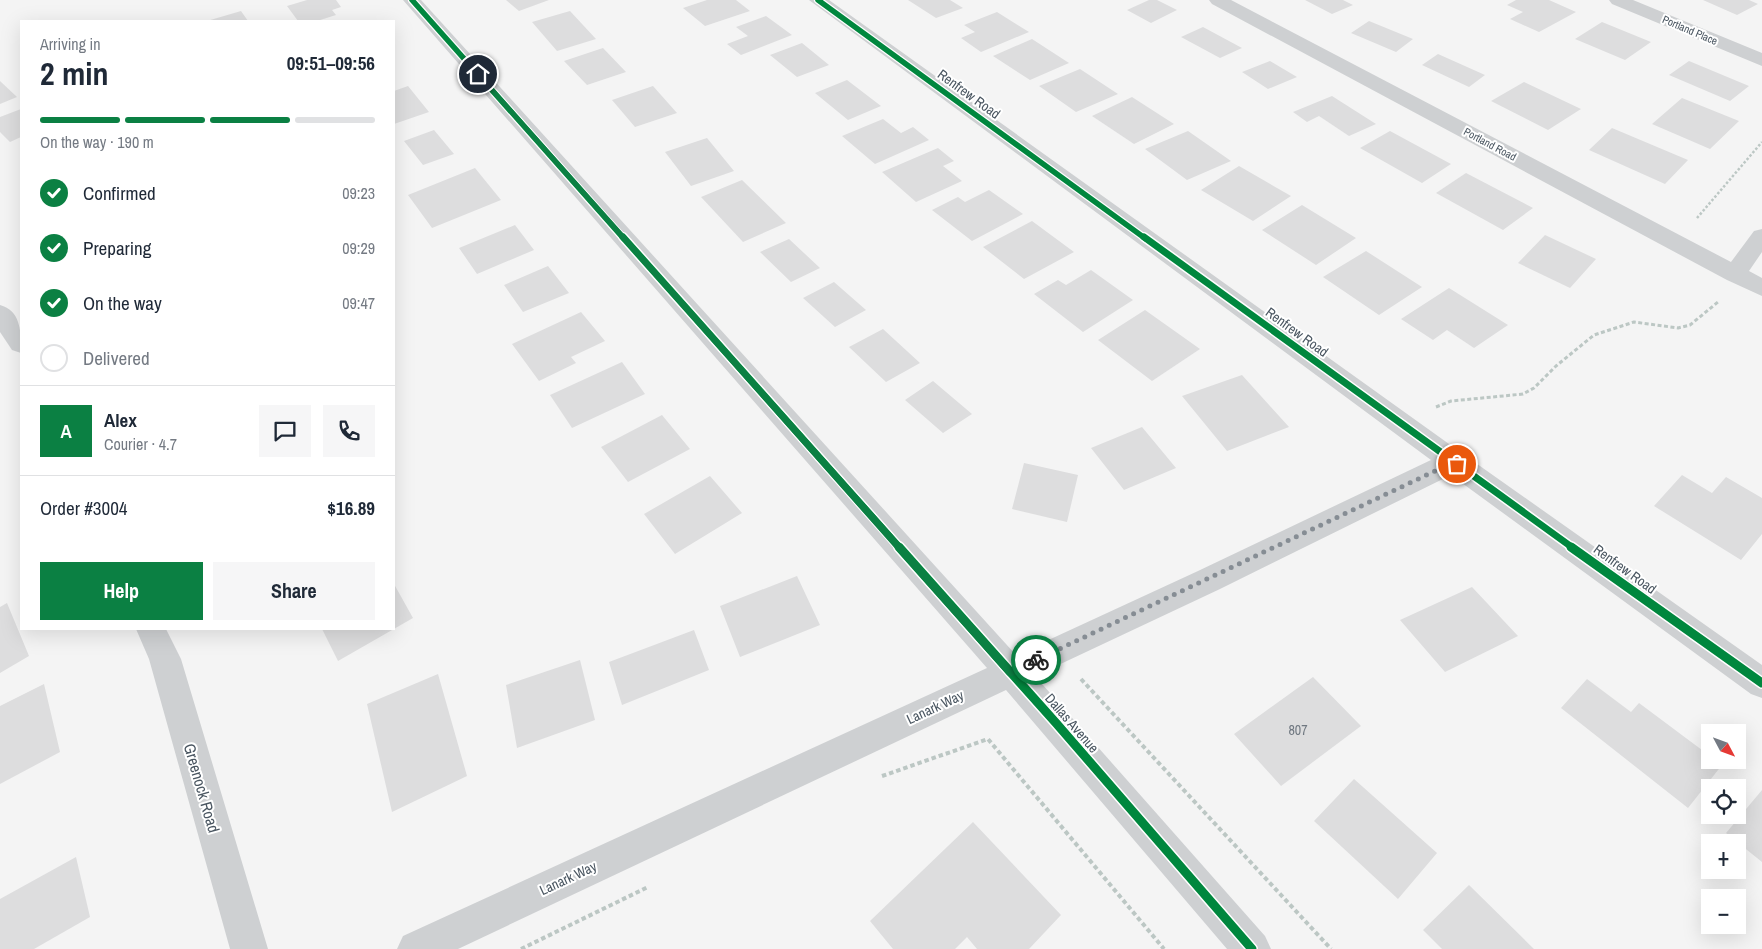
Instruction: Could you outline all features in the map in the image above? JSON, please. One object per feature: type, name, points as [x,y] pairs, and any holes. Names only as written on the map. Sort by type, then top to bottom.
[{"type":"street","name":"Dallas Avenue","points":[[412,0],[1010,672],[1252,949]]},
{"type":"street","name":"Renfrew Road","points":[[818,0],[1404,426],[1762,683]]},
{"type":"street","name":"Portland Road","points":[[1218,0],[1762,288]]},
{"type":"street","name":"Portland Place","points":[[1618,0],[1762,60]]},
{"type":"street","points":[[1735,274],[1762,236]]},
{"type":"street","points":[[0,312],[20,342]]},
{"type":"street","name":"Lanark Way","points":[[416,949],[1056,651],[1454,462]]},
{"type":"street","name":"Greenock Road","points":[[151,630],[165,659],[249,949]]},
{"type":"path","points":[[1677,244],[1703,209],[1762,142]]},
{"type":"path","points":[[1404,426],[1425,412],[1451,401],[1523,394],[1534,388],[1556,366],[1594,335],[1634,322],[1678,328],[1690,325],[1725,296]]},
{"type":"path","points":[[1056,651],[1331,949]]},
{"type":"path","points":[[876,778],[988,739],[1164,949]]},
{"type":"path","points":[[522,949],[657,883]]},
{"type":"building","points":[[307,0],[336,0],[341,7],[332,10],[336,15],[320,20],[297,20],[287,6]]},
{"type":"building","points":[[506,0],[549,0],[519,11]]},
{"type":"building","points":[[707,0],[736,0],[750,11],[705,26],[683,8]]},
{"type":"building","points":[[908,0],[950,0],[963,8],[936,18]]},
{"type":"building","points":[[1149,0],[1157,0],[1177,10],[1151,23],[1127,10]]},
{"type":"building","points":[[1305,0],[1343,0],[1353,5],[1332,14]]},
{"type":"building","points":[[1516,0],[1549,0],[1576,12],[1539,32],[1510,19],[1523,12],[1507,5]]},
{"type":"building","points":[[1703,0],[1749,0],[1758,4],[1737,15]]},
{"type":"building","points":[[241,11],[247,20],[210,20]]},
{"type":"building","points":[[570,11],[596,39],[557,51],[532,22]]},
{"type":"building","points":[[997,12],[1029,32],[981,52],[961,38],[975,32],[964,25]]},
{"type":"building","points":[[766,16],[792,35],[741,55],[727,44],[748,36],[736,27]]},
{"type":"building","points":[[1369,21],[1413,39],[1396,52],[1351,33]]},
{"type":"building","points":[[1602,22],[1651,42],[1625,60],[1575,39]]},
{"type":"building","points":[[1203,27],[1242,48],[1220,58],[1181,37]]},
{"type":"building","points":[[1032,39],[1069,63],[1030,80],[993,56]]},
{"type":"building","points":[[802,43],[829,65],[797,77],[770,55]]},
{"type":"building","points":[[603,48],[626,72],[587,85],[564,61]]},
{"type":"building","points":[[1438,54],[1485,75],[1469,87],[1422,65]]},
{"type":"building","points":[[1270,61],[1297,77],[1268,89],[1242,72]]},
{"type":"building","points":[[1689,61],[1749,86],[1730,101],[1669,75]]},
{"type":"building","points":[[1080,69],[1118,94],[1076,112],[1039,86]]},
{"type":"building","points":[[847,80],[881,106],[848,120],[815,93]]},
{"type":"building","points":[[0,81],[17,97],[0,104]]},
{"type":"building","points":[[1524,82],[1581,109],[1548,130],[1491,101]]},
{"type":"building","points":[[408,86],[429,112],[395,124],[395,91]]},
{"type":"building","points":[[653,86],[677,113],[635,127],[612,100]]},
{"type":"building","points":[[1332,96],[1376,124],[1349,136],[1319,116],[1307,122],[1293,112]]},
{"type":"building","points":[[1132,97],[1174,124],[1134,144],[1092,116]]},
{"type":"building","points":[[1682,98],[1739,121],[1710,149],[1652,124]]},
{"type":"building","points":[[20,109],[20,137],[10,142],[0,132],[0,117]]},
{"type":"building","points":[[883,119],[901,133],[913,127],[929,140],[875,164],[842,136]]},
{"type":"building","points":[[1612,128],[1688,160],[1665,184],[1589,150]]},
{"type":"building","points":[[434,130],[454,154],[423,165],[404,141]]},
{"type":"building","points":[[1188,131],[1231,161],[1187,180],[1145,149]]},
{"type":"building","points":[[1390,131],[1451,164],[1422,183],[1360,148]]},
{"type":"building","points":[[707,138],[734,171],[691,186],[665,152]]},
{"type":"building","points":[[938,148],[954,161],[943,166],[962,181],[916,202],[882,172]]},
{"type":"building","points":[[1239,166],[1291,196],[1253,221],[1201,190]]},
{"type":"building","points":[[475,168],[501,200],[432,228],[408,195]]},
{"type":"building","points":[[1466,173],[1533,208],[1503,230],[1436,193]]},
{"type":"building","points":[[742,180],[786,223],[743,242],[701,197]]},
{"type":"building","points":[[989,190],[1023,214],[972,241],[932,210],[958,197],[965,202]]},
{"type":"building","points":[[1302,205],[1356,238],[1316,265],[1262,230]]},
{"type":"building","points":[[1032,221],[1074,252],[1024,279],[983,247]]},
{"type":"building","points":[[515,225],[534,250],[477,274],[459,248]]},
{"type":"building","points":[[1545,235],[1596,259],[1570,288],[1518,263]]},
{"type":"building","points":[[789,239],[820,268],[791,282],[760,252]]},
{"type":"building","points":[[1366,251],[1422,287],[1379,315],[1323,277]]},
{"type":"building","points":[[548,266],[569,293],[523,312],[504,285]]},
{"type":"building","points":[[1091,270],[1133,300],[1083,332],[1034,294],[1058,280],[1066,285]]},
{"type":"building","points":[[834,282],[866,310],[835,327],[803,298]]},
{"type":"building","points":[[1449,288],[1508,325],[1474,348],[1447,330],[1433,340],[1401,319]]},
{"type":"building","points":[[1145,310],[1200,349],[1152,381],[1098,340]]},
{"type":"building","points":[[581,312],[605,341],[571,357],[576,363],[539,381],[512,344]]},
{"type":"building","points":[[883,329],[920,363],[886,382],[849,347]]},
{"type":"building","points":[[622,362],[645,394],[572,428],[550,395]]},
{"type":"building","points":[[1242,375],[1289,427],[1227,451],[1182,396]]},
{"type":"building","points":[[933,381],[972,414],[943,433],[905,400]]},
{"type":"building","points":[[662,415],[690,449],[628,482],[601,447]]},
{"type":"building","points":[[1142,427],[1176,468],[1124,490],[1091,448]]},
{"type":"building","points":[[1024,463],[1078,475],[1067,522],[1012,509]]},
{"type":"building","points":[[1682,475],[1712,493],[1726,477],[1762,498],[1762,534],[1741,560],[1654,506]]},
{"type":"building","points":[[710,476],[742,513],[675,554],[644,514]]},
{"type":"building","points":[[797,576],[820,625],[740,657],[720,606]]},
{"type":"building","points":[[395,586],[413,618],[395,628]]},
{"type":"building","points":[[1472,587],[1518,636],[1445,672],[1400,620]]},
{"type":"building","points":[[7,603],[29,656],[0,673],[0,607]]},
{"type":"building","points":[[322,630],[392,630],[338,661]]},
{"type":"building","points":[[694,630],[709,670],[622,705],[609,662]]},
{"type":"building","points":[[580,660],[595,720],[517,748],[506,685]]},
{"type":"building","points":[[438,674],[467,776],[392,812],[367,704]]},
{"type":"building","points":[[1313,677],[1361,726],[1281,786],[1234,734]]},
{"type":"building","points":[[1587,679],[1631,712],[1639,703],[1701,749],[1701,769],[1719,769],[1711,779],[1701,779],[1701,792],[1688,808],[1561,708]]},
{"type":"building","points":[[44,684],[60,752],[0,784],[0,706]]},
{"type":"building","points":[[1354,779],[1437,853],[1398,899],[1314,821]]},
{"type":"building","points":[[1762,790],[1762,862],[1746,849],[1746,834],[1726,833],[1734,824],[1746,824],[1746,809]]},
{"type":"building","points":[[973,822],[1061,915],[1029,949],[977,949],[967,937],[955,949],[893,949],[870,921]]},
{"type":"building","points":[[76,857],[90,917],[34,949],[0,949],[0,899]]},
{"type":"building","points":[[1469,885],[1534,949],[1442,949],[1423,930]]},
{"type":"cycle path","points":[[412,0],[1056,723],[1252,949]]},
{"type":"cycle path","points":[[818,0],[1453,462],[1762,683]]},
{"type":"way so far","points":[[1036,660],[1454,462],[1457,464]]},
{"type":"route","points":[[478,74],[1010,672],[1036,660]]}]
